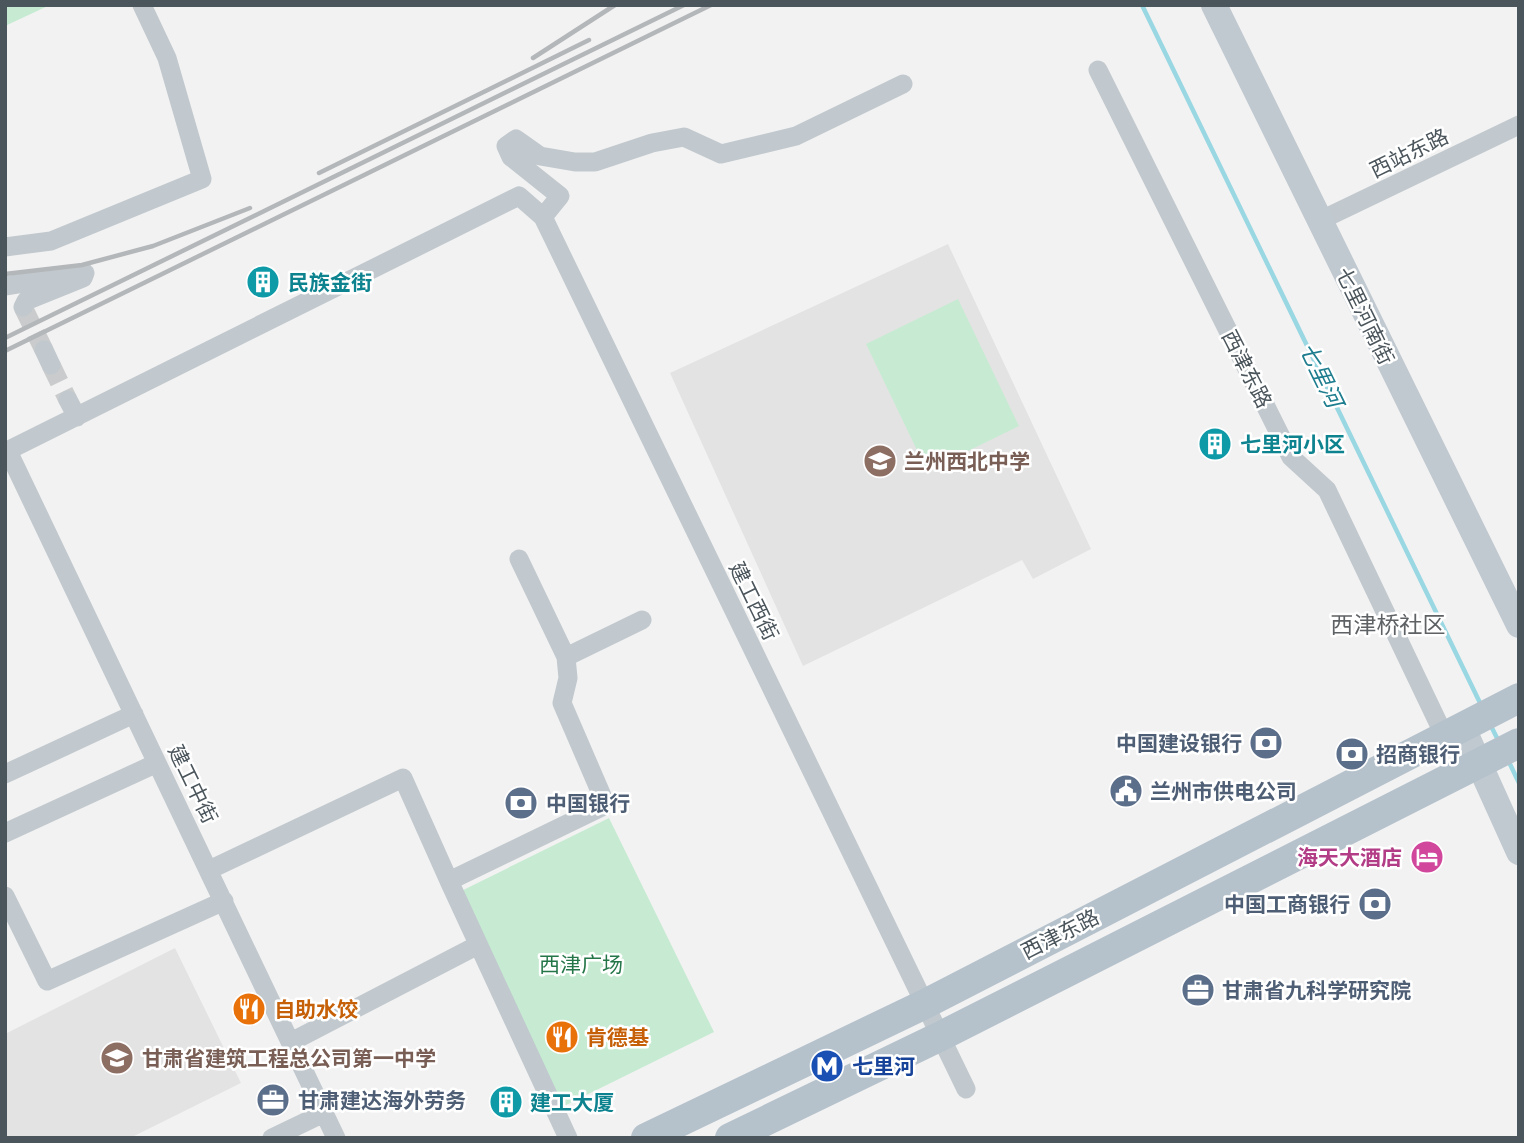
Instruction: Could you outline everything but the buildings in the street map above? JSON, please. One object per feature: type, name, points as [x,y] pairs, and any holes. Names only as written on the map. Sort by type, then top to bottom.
[{"type":"main road","points":[[1460,727],[1518,699]]},
{"type":"main road","name":"西津东路","points":[[663,1132],[925,1004],[1460,727]]},
{"type":"main road","name":"西津东路","points":[[730,1138],[941,1036],[1496,754]]},
{"type":"street","points":[[5,247],[51,241],[202,179],[167,58],[142,5]]},
{"type":"street","name":"七里河南街","points":[[1214,5],[1519,625]]},
{"type":"street","name":"西津东路","points":[[1098,70],[1291,457],[1327,490],[1460,727]]},
{"type":"street","points":[[7,451],[73,409],[519,196],[543,217],[560,196],[511,157],[506,146],[516,139],[540,156],[575,162],[595,162],[652,143],[684,138],[721,154],[796,136],[815,123],[903,84]]},
{"type":"street","name":"西站东路","points":[[1319,221],[1519,125]]},
{"type":"street","name":"建工西街","points":[[543,217],[966,1089]]},
{"type":"street","points":[[5,286],[85,273],[83,278],[26,301],[23,307]]},
{"type":"street","name":"建工中街","points":[[7,451],[336,1138]]},
{"type":"street","points":[[449,881],[606,804],[562,703],[568,678],[566,657],[519,559]]},
{"type":"street","points":[[566,657],[642,620]]},
{"type":"street","points":[[5,774],[134,714]]},
{"type":"street","points":[[1460,727],[1496,754],[1519,852]]},
{"type":"street","points":[[5,832],[157,762]]},
{"type":"street","points":[[209,870],[403,778],[568,1138]]},
{"type":"street","points":[[5,896],[47,981],[224,901]]},
{"type":"street","points":[[290,1042],[478,945]]},
{"type":"street","points":[[272,1138],[324,1113]]},
{"type":"shaded area","name":"兰州西北中学","points":[[948,244],[1091,549],[1033,579],[1022,560],[803,666],[670,373]]},
{"type":"shaded area","name":"甘肃省建筑工程总公司第一中学","points":[[175,948],[241,1083],[130,1138],[5,1138],[5,1034]]},
{"type":"green space","points":[[5,5],[50,5],[5,26]]},
{"type":"green space","points":[[958,299],[1019,426],[927,471],[866,344]]},
{"type":"green space","name":"西津广场","points":[[609,818],[714,1032],[554,1111],[449,897]]},
{"type":"waterway","name":"七里河","points":[[1142,5],[1482,707]]},
{"type":"waterway","name":"七里河","points":[[1490,724],[1499,742]]},
{"type":"waterway","name":"七里河","points":[[1509,762],[1519,783]]},
{"type":"tunnel","points":[[23,307],[44,350]]},
{"type":"tunnel","points":[[51,365],[68,400]]},
{"type":"railway","points":[[533,58],[615,5]]},
{"type":"railway","points":[[5,338],[684,5]]},
{"type":"railway","points":[[5,351],[711,5]]},
{"type":"railway","points":[[319,173],[589,40]]},
{"type":"railway","points":[[5,274],[82,265],[153,246],[250,208]]},
{"type":"place","name":"民族金街","points":[[263,282]]},
{"type":"place","name":"七里河小区","points":[[1215,444]]},
{"type":"place","name":"兰州西北中学","points":[[880,461]]},
{"type":"place","name":"中国建设银行","points":[[1266,743]]},
{"type":"place","name":"招商银行","points":[[1352,754]]},
{"type":"place","name":"兰州市供电公司","points":[[1126,791]]},
{"type":"place","name":"中国银行","points":[[521,803]]},
{"type":"place","name":"海天大酒店","points":[[1427,857]]},
{"type":"place","name":"中国工商银行","points":[[1375,904]]},
{"type":"place","name":"甘肃省九科学研究院","points":[[1198,990]]},
{"type":"place","name":"自助水饺","points":[[249,1009]]},
{"type":"place","name":"肯德基","points":[[562,1037]]},
{"type":"place","name":"甘肃省建筑工程总公司第一中学","points":[[117,1058]]},
{"type":"place","name":"七里河","points":[[827,1066]]},
{"type":"place","name":"甘肃建达海外劳务","points":[[273,1100]]},
{"type":"place","name":"建工大厦","points":[[506,1102]]},
{"type":"district","name":"西津桥社区","points":[[1388,625]]}]
